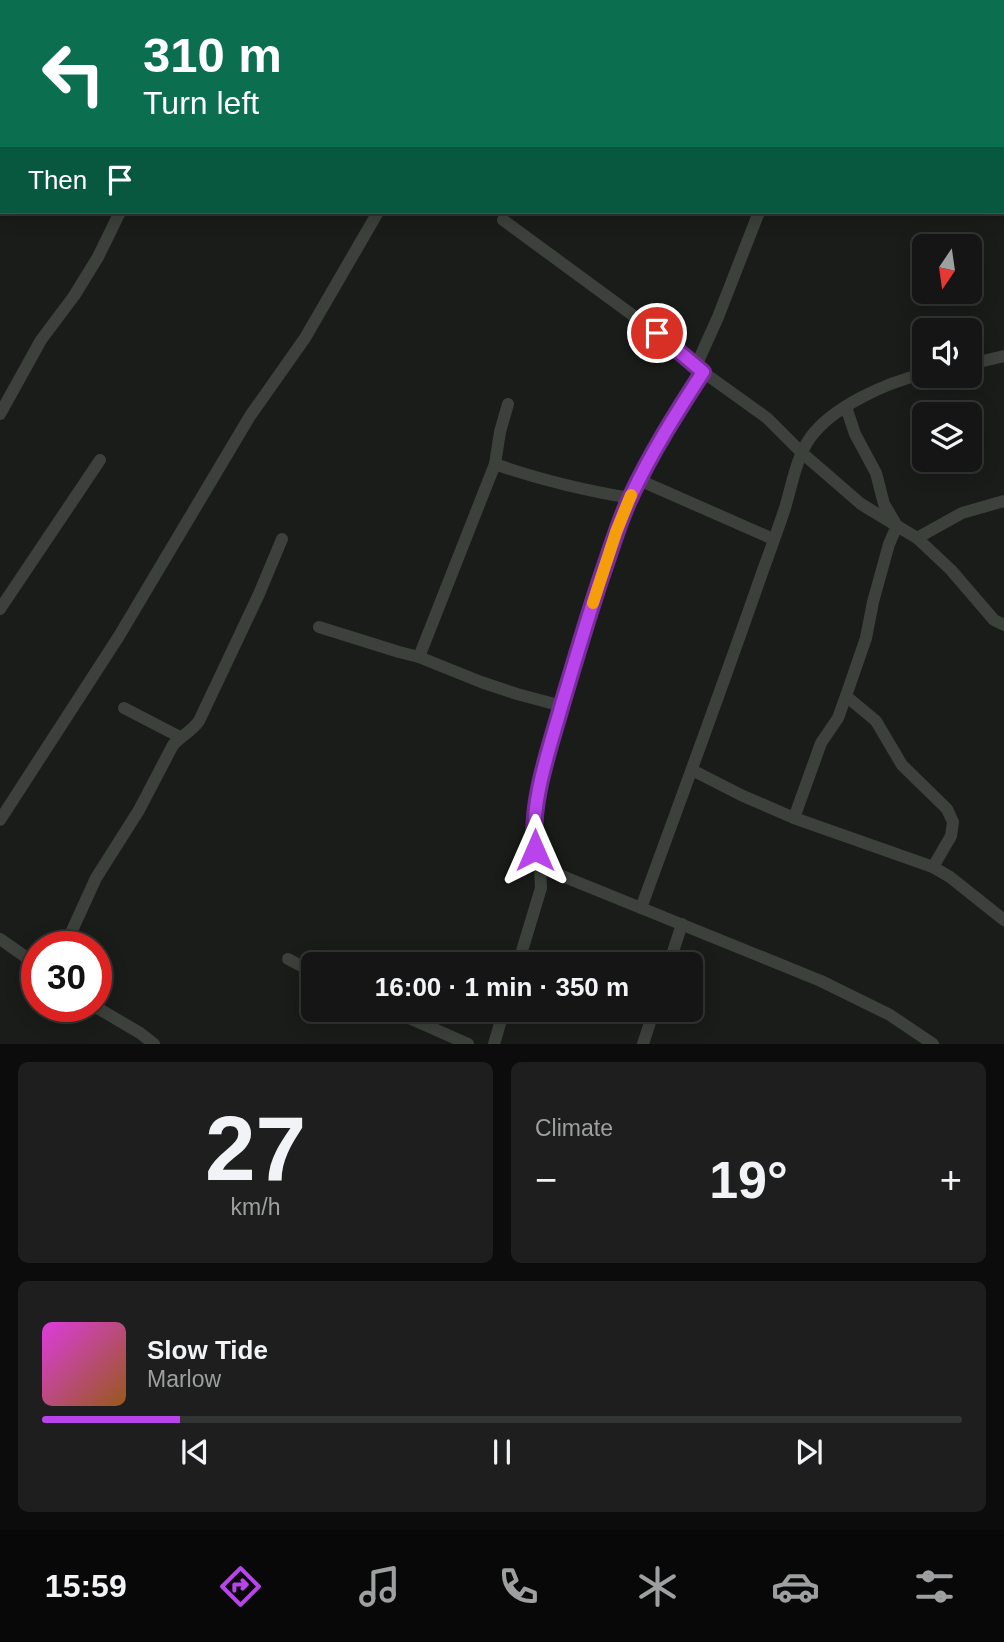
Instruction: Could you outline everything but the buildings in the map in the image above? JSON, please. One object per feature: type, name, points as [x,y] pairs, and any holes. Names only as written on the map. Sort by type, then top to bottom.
[{"type":"street","points":[[0,414],[41,340],[74,296],[98,257],[119,214]]},
{"type":"street","points":[[0,820],[119,636],[250,416],[305,338],[377,214]]},
{"type":"street","points":[[522,952],[541,888],[533,833],[536,806],[549,750],[600,581],[630,498],[699,369],[758,214]]},
{"type":"street","points":[[503,220],[767,418],[801,452],[861,504],[917,538],[950,570],[994,620],[1004,625]]},
{"type":"street","points":[[982,361],[1004,356]]},
{"type":"street","points":[[641,908],[736,650],[801,452],[821,424],[846,407],[888,385],[912,378]]},
{"type":"street","points":[[419,657],[495,464],[508,404]]},
{"type":"street","points":[[846,407],[855,434],[876,473],[884,504],[897,526]]},
{"type":"street","points":[[0,609],[100,460]]},
{"type":"street","points":[[495,464],[587,491],[630,498]]},
{"type":"street","points":[[639,480],[774,539]]},
{"type":"street","points":[[917,538],[962,513],[1004,501]]},
{"type":"street","points":[[794,818],[821,743],[838,718],[846,696],[866,638],[889,544],[897,526]]},
{"type":"street","points":[[72,931],[96,877],[139,810],[173,745],[200,721],[282,539]]},
{"type":"street","points":[[319,627],[419,657],[516,694],[562,706]]},
{"type":"street","points":[[846,696],[876,722],[902,765],[947,809],[953,822],[951,836],[933,867]]},
{"type":"street","points":[[124,708],[180,737]]},
{"type":"street","points":[[692,770],[794,818],[933,867],[950,877],[1004,920]]},
{"type":"street","points":[[540,867],[821,981],[890,1015],[933,1044]]},
{"type":"street","points":[[673,952],[682,924]]},
{"type":"street","points":[[0,939],[21,954]]},
{"type":"street","points":[[288,959],[301,966]]},
{"type":"street","points":[[112,1017],[153,1044]]},
{"type":"street","points":[[418,1022],[468,1044]]},
{"type":"street","points":[[494,1044],[500,1022]]},
{"type":"street","points":[[643,1044],[650,1022]]},
{"type":"slow traffic","points":[[593,603],[631,495]]},
{"type":"route","points":[[535,850],[533,833],[536,806],[549,750],[616,532],[630,498],[677,410],[703,372],[657,333]]}]
